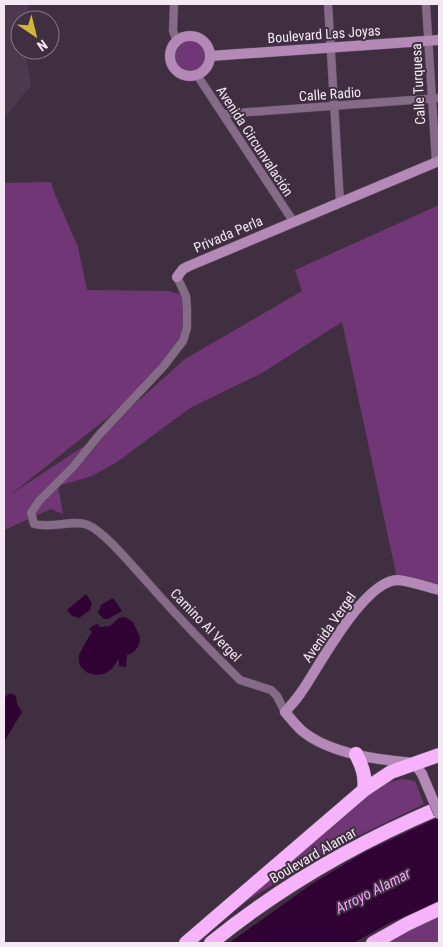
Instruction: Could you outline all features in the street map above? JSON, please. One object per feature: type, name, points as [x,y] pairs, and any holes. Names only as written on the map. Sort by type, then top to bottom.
[{"type":"highway","points":[[356,754],[363,770],[364,790]]},
{"type":"highway","points":[[186,943],[364,790],[391,772],[418,768],[439,755]]},
{"type":"highway","name":"Boulevard Alamar","points":[[211,943],[270,898],[321,866],[439,808]]},
{"type":"highway","points":[[373,943],[406,924],[439,909]]},
{"type":"street","points":[[174,4],[173,31],[177,41]]},
{"type":"street","points":[[328,4],[340,202]]},
{"type":"street","name":"Calle Turquesa","points":[[426,4],[435,98],[437,161]]},
{"type":"street","points":[[188,36],[201,39],[209,50],[210,56],[206,68],[196,75],[190,76],[179,73],[172,64],[170,52],[177,41],[188,36]]},
{"type":"street","name":"Boulevard Las Joyas","points":[[210,56],[439,40]]},
{"type":"street","name":"Avenida Circunvalación","points":[[196,75],[293,221]]},
{"type":"street","name":"Calle Radio","points":[[223,114],[435,98]]},
{"type":"street","name":"Privada Perla","points":[[177,277],[183,269],[189,266],[437,161]]},
{"type":"street","name":"Camino Al Vergel","points":[[177,277],[186,296],[187,328],[183,341],[163,367],[39,502],[31,512],[34,524],[43,526],[87,525],[97,532],[118,551],[240,680],[271,690],[285,712],[301,730],[318,741],[356,754],[418,768]]},
{"type":"street","name":"Avenida Vergel","points":[[285,712],[301,693],[349,618],[372,591],[384,584],[397,580],[439,590]]},
{"type":"street","points":[[418,768],[439,814]]},
{"type":"shaded area","points":[[4,4],[29,4],[28,10],[10,10],[10,60],[27,60],[31,86],[4,118]]},
{"type":"shaded area","points":[[190,41],[196,42],[201,46],[205,51],[205,63],[201,68],[196,72],[190,73],[184,72],[179,68],[175,63],[174,57],[175,51],[179,46],[184,42]]},
{"type":"shaded area","points":[[51,182],[78,247],[87,290],[168,291],[183,295],[186,308],[182,341],[144,389],[10,495],[99,436],[185,359],[302,291],[295,270],[439,205],[439,593],[398,583],[342,322],[262,373],[190,408],[117,462],[92,476],[58,486],[63,514],[51,509],[4,530],[4,183]]},
{"type":"shaded area","points":[[402,779],[415,781],[424,804],[331,849],[240,905],[358,802],[387,783]]},
{"type":"shaded area","points":[[439,915],[439,943],[383,943]]},
{"type":"water","points":[[86,594],[92,603],[90,610],[79,618],[72,616],[67,610]]},
{"type":"water","points":[[113,598],[122,611],[108,619],[104,619],[98,613],[101,605]]},
{"type":"water","points":[[125,617],[133,622],[140,637],[137,648],[127,655],[126,667],[119,666],[119,659],[104,674],[89,673],[84,670],[79,662],[79,656],[92,632],[89,629],[99,624],[99,627],[110,626],[119,618]]},
{"type":"water","points":[[8,694],[16,696],[17,704],[22,712],[4,742],[4,699]]},
{"type":"water","name":"Arroyo Alamar","points":[[439,817],[439,902],[389,923],[354,943],[229,943],[312,884],[365,852]]}]
